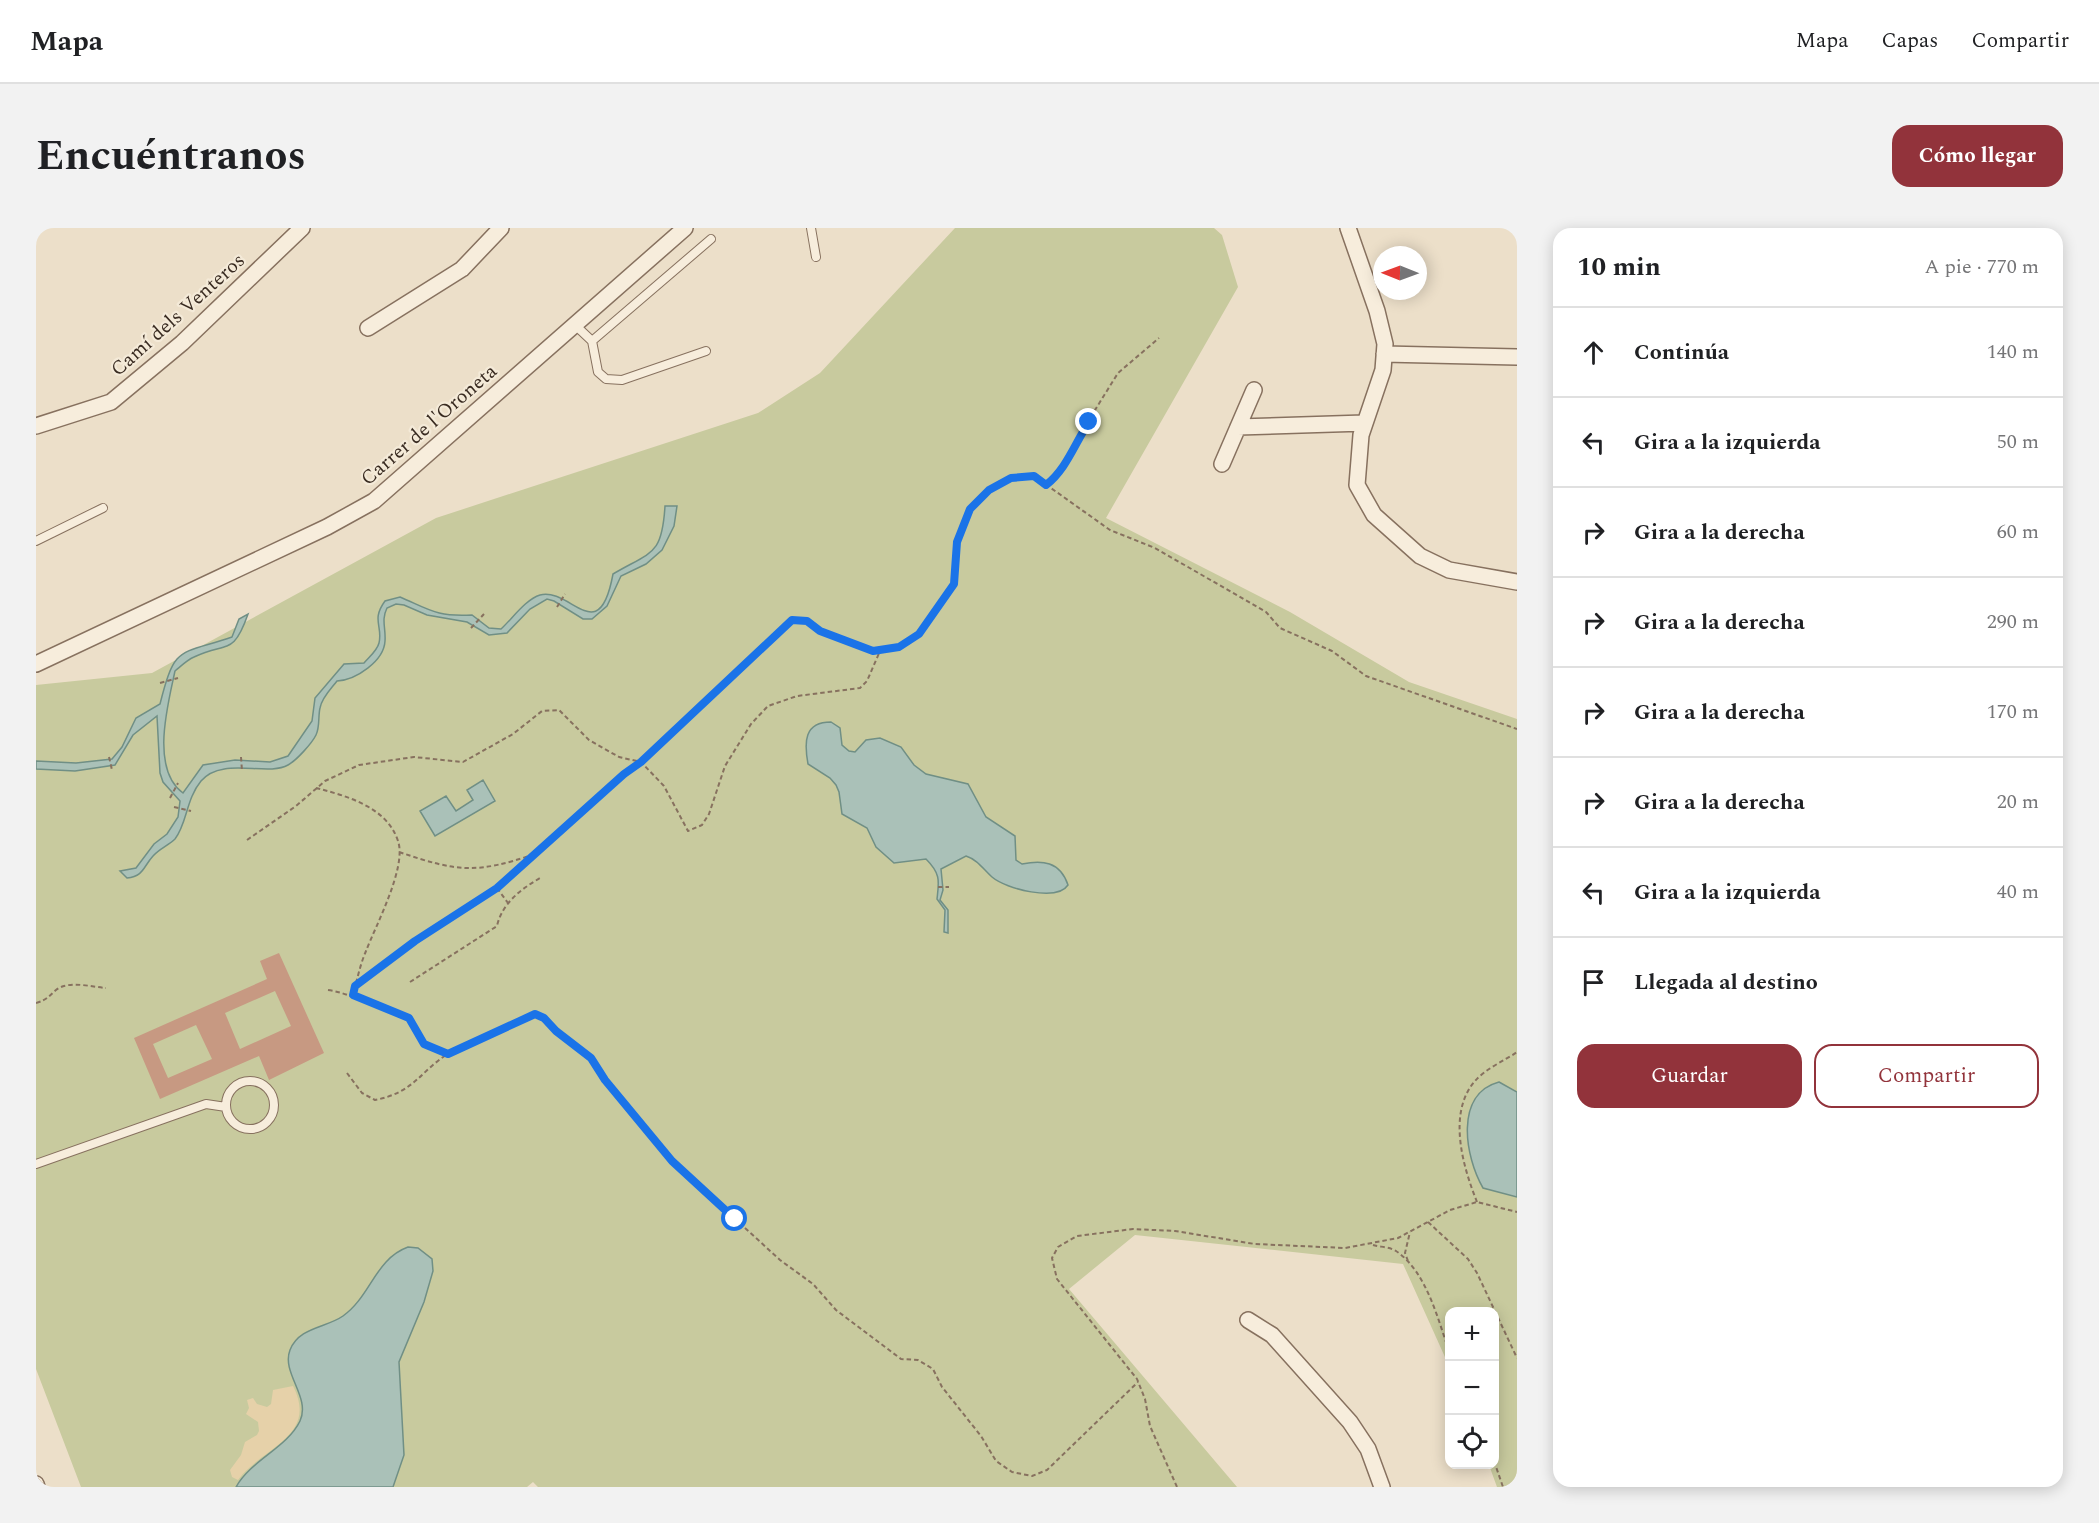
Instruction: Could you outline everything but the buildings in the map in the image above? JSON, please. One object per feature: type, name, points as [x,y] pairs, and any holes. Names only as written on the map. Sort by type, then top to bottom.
[{"type":"street","name":"Camí dels Venteros","points":[[36,426],[111,402],[182,343],[302,228]]},
{"type":"street","points":[[368,328],[462,269],[501,228]]},
{"type":"street","name":"Carrer de l'Oroneta","points":[[36,664],[327,527],[374,501],[685,228]]},
{"type":"street","points":[[1348,228],[1377,311],[1385,344],[1383,370],[1364,423],[1357,485],[1374,515],[1420,556],[1449,570],[1517,582]]},
{"type":"street","points":[[1384,354],[1517,357]]},
{"type":"street","points":[[1222,464],[1254,390]]},
{"type":"street","points":[[1238,427],[1364,423]]},
{"type":"street","points":[[1248,1320],[1272,1335],[1350,1422],[1368,1449],[1383,1487]]},
{"type":"lane","points":[[811,228],[816,257]]},
{"type":"lane","points":[[592,340],[711,239]]},
{"type":"lane","points":[[574,324],[592,340],[598,372],[606,379],[622,380],[706,351]]},
{"type":"lane","points":[[36,542],[103,508]]},
{"type":"lane","points":[[243,1082],[260,1083],[267,1087],[274,1102],[274,1110],[266,1123],[252,1129],[238,1126],[228,1114],[226,1107],[230,1091],[243,1082]]},
{"type":"lane","points":[[36,1164],[206,1104],[226,1107]]},
{"type":"path","points":[[1046,485],[1060,474],[1072,447],[1118,373],[1159,338]]},
{"type":"path","points":[[355,986],[415,941],[497,888],[624,774],[641,762],[792,620],[807,621],[820,631],[873,651],[899,647],[919,634],[954,584],[957,542],[970,509],[989,490],[1011,478],[1034,476],[1110,530],[1155,548],[1266,612],[1280,628],[1332,651],[1366,676],[1517,729]]},
{"type":"path","points":[[557,607],[565,594]]},
{"type":"path","points":[[471,628],[484,614]]},
{"type":"path","points":[[247,840],[296,806],[324,781],[359,765],[414,757],[463,762],[513,734],[542,711],[559,711],[589,740],[619,757],[641,762],[664,786],[688,831],[702,825],[709,814],[724,766],[751,724],[768,706],[797,696],[860,688],[867,681],[880,650]]},
{"type":"path","points":[[160,683],[178,678]]},
{"type":"path","points":[[109,757],[112,770]]},
{"type":"path","points":[[241,757],[242,771]]},
{"type":"path","points":[[170,798],[178,783]]},
{"type":"path","points":[[316,788],[368,806],[388,824],[398,841],[400,861],[364,953],[353,995]]},
{"type":"path","points":[[174,807],[191,811]]},
{"type":"path","points":[[399,852],[457,869],[499,866],[538,853]]},
{"type":"path","points":[[410,982],[497,926],[500,914],[508,903],[542,877]]},
{"type":"path","points":[[938,886],[949,887]]},
{"type":"path","points":[[497,888],[508,903]]},
{"type":"path","points":[[36,1003],[52,997],[56,990],[65,986],[106,988]]},
{"type":"path","points":[[328,990],[353,995],[409,1018],[424,1044],[448,1054]]},
{"type":"path","points":[[347,1073],[362,1093],[375,1101],[408,1090],[448,1054],[535,1014],[544,1018],[556,1031],[591,1058],[605,1080],[672,1161],[780,1260],[813,1284],[836,1310],[901,1359],[918,1359],[933,1369],[942,1387],[981,1436],[996,1461],[1012,1472],[1032,1476],[1047,1470],[1138,1382]]},
{"type":"path","points":[[1477,1202],[1468,1181],[1461,1148],[1460,1120],[1465,1096],[1475,1080],[1517,1052]]},
{"type":"path","points":[[1177,1487],[1150,1426],[1145,1399],[1138,1382],[1057,1279],[1053,1258],[1058,1247],[1077,1236],[1133,1229],[1175,1231],[1255,1244],[1320,1249],[1371,1244],[1398,1238],[1450,1210],[1477,1202],[1517,1212]]},
{"type":"path","points":[[1428,1222],[1473,1266],[1517,1358]]},
{"type":"path","points":[[1410,1232],[1405,1253],[1430,1297],[1445,1342]]},
{"type":"path","points":[[1371,1244],[1394,1250],[1409,1263]]},
{"type":"path","points":[[1497,1469],[1503,1487]]},
{"type":"green space","points":[[955,228],[1214,228],[1222,235],[1238,287],[1106,518],[1290,612],[1409,682],[1517,719],[1517,1487],[1497,1487],[1490,1469],[1499,1469],[1499,1307],[1445,1307],[1445,1357],[1403,1264],[1135,1235],[1069,1289],[1237,1487],[538,1487],[533,1482],[527,1487],[81,1487],[36,1369],[36,685],[152,673],[436,518],[758,413],[820,373]]},
{"type":"sand","points":[[293,1386],[299,1403],[299,1418],[293,1429],[284,1440],[238,1480],[232,1477],[230,1470],[241,1455],[245,1442],[257,1435],[259,1431],[258,1422],[246,1414],[249,1408],[247,1400],[253,1398],[257,1404],[267,1407],[271,1404],[273,1390]]},
{"type":"shaded area","points":[[665,506],[677,506],[674,526],[662,550],[646,564],[621,576],[607,606],[592,619],[583,619],[547,599],[530,609],[507,633],[489,635],[467,622],[427,615],[404,605],[396,604],[387,608],[384,620],[385,641],[380,656],[360,673],[337,681],[321,704],[316,735],[304,751],[292,763],[279,768],[232,768],[210,774],[196,788],[175,839],[155,854],[143,870],[133,877],[127,878],[120,871],[136,868],[154,844],[167,834],[178,817],[180,801],[163,782],[160,773],[157,716],[133,735],[115,765],[75,771],[36,769],[36,761],[76,763],[112,759],[122,747],[136,718],[160,704],[175,661],[190,650],[232,637],[239,619],[248,614],[238,637],[228,646],[191,658],[175,671],[164,735],[167,768],[173,782],[183,793],[203,765],[235,760],[270,762],[288,756],[312,721],[315,698],[344,664],[364,663],[377,649],[380,637],[378,618],[385,601],[400,597],[442,614],[472,615],[489,628],[501,629],[524,605],[540,595],[551,595],[592,612],[600,608],[607,596],[613,574],[646,556],[658,543],[664,522]]},
{"type":"shaded area","points":[[831,722],[840,728],[842,745],[849,751],[855,752],[866,740],[880,738],[901,747],[914,765],[926,774],[968,784],[986,817],[1015,836],[1016,860],[1022,864],[1036,862],[1050,864],[1060,871],[1068,885],[1053,893],[1031,892],[1008,886],[992,877],[977,862],[966,856],[941,869],[943,890],[940,900],[948,910],[948,933],[944,932],[945,910],[937,899],[938,878],[931,864],[926,859],[894,863],[876,847],[867,828],[842,814],[839,792],[830,778],[808,764],[806,741],[811,729],[815,725]]},
{"type":"shaded area","points":[[483,780],[495,801],[435,836],[420,811],[446,796],[456,811],[473,800],[467,790]]},
{"type":"shaded area","points":[[1499,1082],[1517,1092],[1517,1197],[1483,1188],[1468,1144],[1469,1113],[1475,1099],[1485,1089]]},
{"type":"shaded area","points":[[408,1247],[418,1248],[432,1259],[433,1271],[424,1302],[399,1362],[404,1455],[393,1487],[236,1487],[250,1469],[287,1439],[300,1421],[302,1403],[288,1359],[294,1342],[306,1332],[343,1316],[352,1308],[388,1260]]},
{"type":"route","points":[[735,1219],[672,1161],[605,1080],[591,1058],[556,1031],[544,1018],[535,1014],[448,1054],[433,1050],[424,1044],[409,1018],[397,1011],[381,1008],[353,995],[355,986],[415,941],[497,888],[624,774],[641,762],[792,620],[807,621],[820,631],[873,651],[899,647],[919,634],[954,584],[957,542],[970,509],[989,490],[1011,478],[1034,476],[1046,485],[1060,474],[1072,447],[1089,422]]}]
